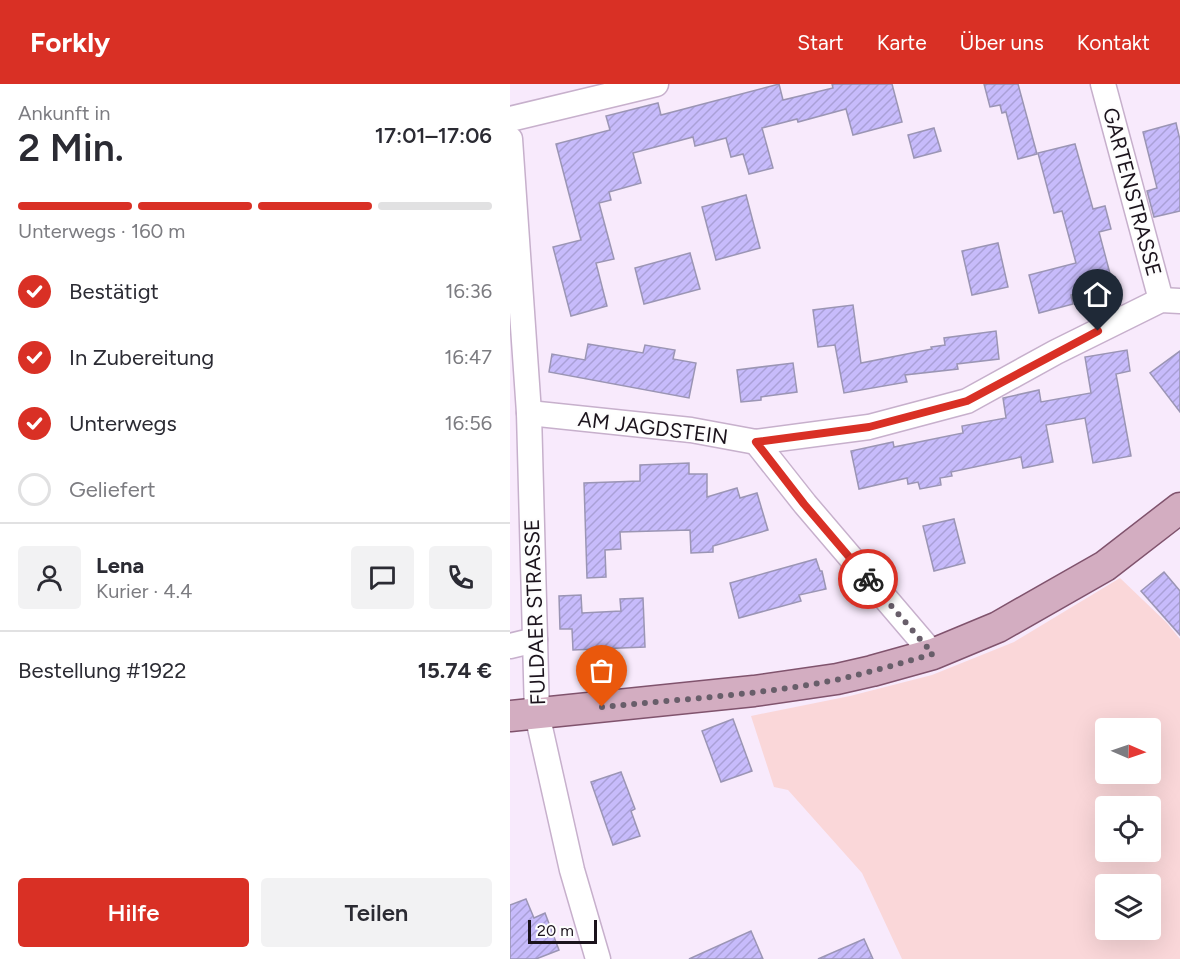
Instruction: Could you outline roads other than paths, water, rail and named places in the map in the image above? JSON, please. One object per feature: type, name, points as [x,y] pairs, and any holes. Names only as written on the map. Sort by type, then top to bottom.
[{"type":"main road","points":[[523,715],[754,691],[837,679],[933,654],[998,627],[1104,567],[1180,508]]},
{"type":"street","points":[[510,119],[656,84]]},
{"type":"street","name":"GARTENSTRASSE","points":[[1103,84],[1171,301]]},
{"type":"street","name":"FULDAER STRASSE","points":[[511,146],[514,258],[529,413],[535,640],[523,715],[598,959]]},
{"type":"street","name":"AM JAGDSTEIN","points":[[529,413],[691,430],[756,442],[869,427],[967,401],[1056,352],[1171,301]]},
{"type":"street","points":[[756,442],[804,504],[933,654]]},
{"type":"street","points":[[510,646],[535,640]]}]
